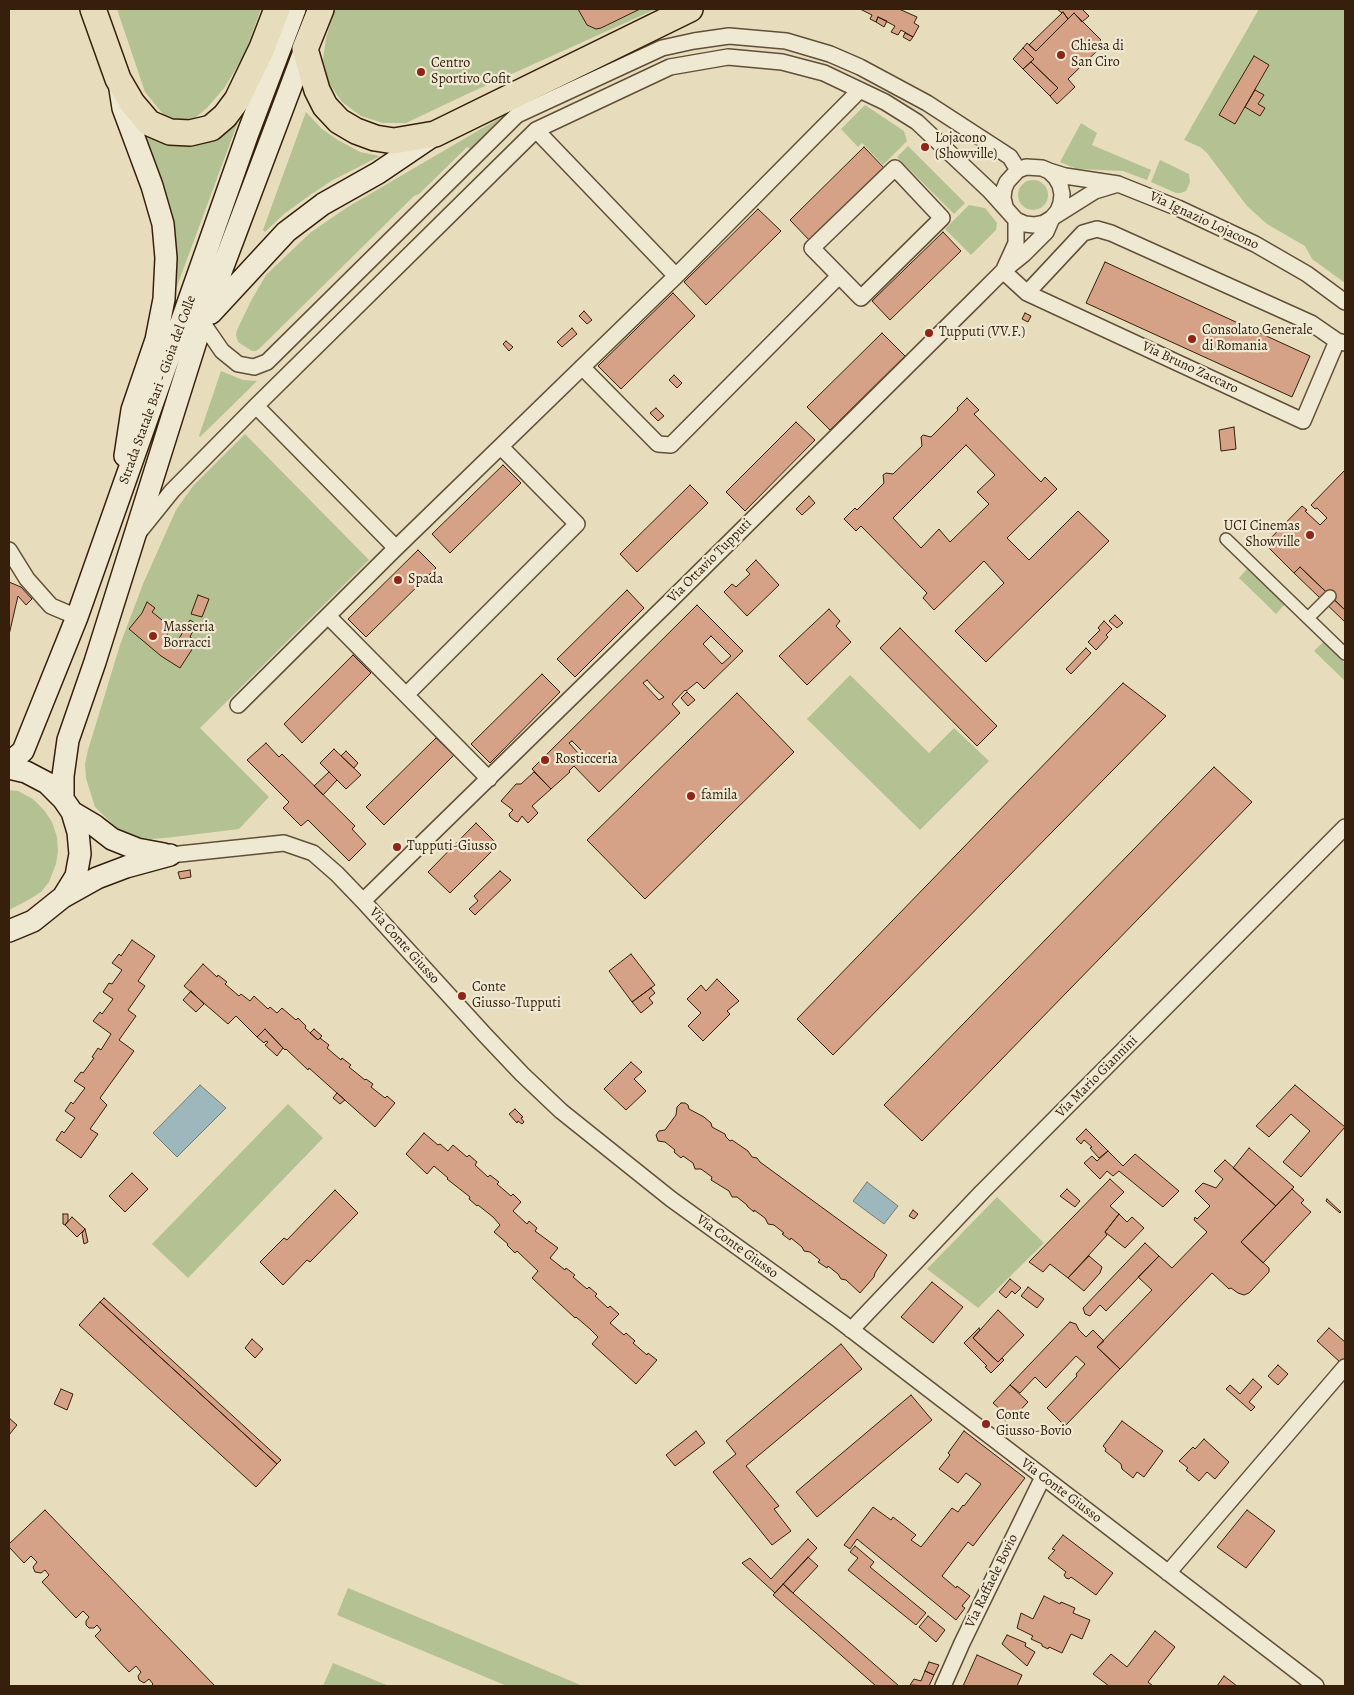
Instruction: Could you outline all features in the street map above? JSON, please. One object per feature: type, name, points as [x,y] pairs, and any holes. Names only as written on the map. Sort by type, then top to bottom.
[{"type":"highway","points":[[93,9],[117,76],[132,103],[149,123],[170,132],[190,133],[211,128],[225,116],[237,100],[262,48],[277,9]]},
{"type":"highway","points":[[321,9],[305,49],[317,90],[326,106],[339,120],[356,131],[375,138],[394,141],[435,134],[690,9]]},
{"type":"main road","name":"Strada Statale Bari - Gioia del Colle","points":[[9,763],[23,751],[77,616],[248,133],[295,9]]},
{"type":"main road","name":"Strada Statale Bari - Gioia del Colle","points":[[63,897],[76,876],[80,854],[78,832],[67,806],[63,776],[68,740],[95,662],[202,322],[305,49]]},
{"type":"main road","points":[[117,76],[123,108],[152,186],[163,224],[166,258],[164,299],[156,340],[132,410],[118,503]]},
{"type":"main road","points":[[202,322],[286,232],[323,204],[378,173],[435,134]]},
{"type":"main road","points":[[9,768],[26,772],[47,783],[67,806],[112,838],[136,849],[170,855]]},
{"type":"main road","points":[[12,933],[33,921],[63,897],[97,878],[170,855]]},
{"type":"street","points":[[202,322],[222,351],[238,364],[254,367],[267,362],[517,115],[662,48],[694,41],[729,36],[786,41],[830,54],[860,66],[927,103],[1001,151],[1010,158],[1018,170]]},
{"type":"street","points":[[132,541],[172,491],[536,130],[670,67],[728,57],[782,62],[824,73],[885,102],[917,122],[1005,206],[1016,220],[1025,224],[1044,223],[1095,191],[1118,184]]},
{"type":"street","points":[[238,705],[396,548],[676,276],[860,90]]},
{"type":"street","points":[[536,130],[676,276]]},
{"type":"street","points":[[1005,206],[1003,198],[1007,182],[1018,170],[1034,166],[1049,171],[1056,178],[1062,194],[1058,211],[1052,218]]},
{"type":"street","points":[[895,168],[942,218],[861,298],[838,276],[812,248],[895,168]]},
{"type":"street","name":"Via Ignazio Lojacono","points":[[1049,171],[1065,176],[1118,184],[1178,208],[1255,244],[1306,274],[1345,302]]},
{"type":"street","name":"Via Ottavio Tupputi","points":[[363,900],[489,779],[1003,271],[1024,254],[1046,232],[1052,218]]},
{"type":"street","points":[[1003,271],[1016,243],[1016,220]]},
{"type":"street","points":[[1027,293],[1083,233],[1098,229],[1111,233],[1311,323],[1341,342]]},
{"type":"street","name":"Via Bruno Zaccaro","points":[[1003,271],[1027,293],[1303,421],[1341,342]]},
{"type":"street","points":[[582,367],[658,444],[670,445],[838,276]]},
{"type":"street","points":[[256,406],[396,548]]},
{"type":"street","points":[[406,695],[577,524],[501,447]]},
{"type":"street","points":[[1226,539],[1345,654]]},
{"type":"street","points":[[9,550],[27,579],[51,606],[77,616]]},
{"type":"street","points":[[1308,618],[1330,596]]},
{"type":"street","points":[[328,616],[489,779]]},
{"type":"street","name":"Via Mario Giannini","points":[[851,1330],[982,1192],[1345,827]]},
{"type":"street","name":"Via Conte Giusso","points":[[170,855],[284,843],[313,853],[363,900],[491,1042],[561,1111],[672,1200],[851,1330],[1316,1686]]},
{"type":"street","points":[[1168,1573],[1345,1367]]},
{"type":"street","name":"Via Raffaele Bovio","points":[[943,1686],[1043,1477]]},
{"type":"green space","points":[[117,9],[261,9],[244,55],[225,87],[207,108],[191,121],[176,123],[162,113],[145,92]]},
{"type":"green space","name":"Centro Sportivo Cofit","points":[[335,9],[656,9],[406,123],[383,123],[361,116],[342,102],[329,83],[323,60],[326,38]]},
{"type":"green space","points":[[1259,9],[1345,9],[1345,283],[1312,259],[1305,246],[1267,224],[1247,206],[1207,153],[1200,147],[1184,140]]},
{"type":"green space","points":[[865,105],[904,131],[907,141],[883,165],[862,143],[858,147],[841,129]]},
{"type":"green space","points":[[242,111],[176,289],[176,254],[143,136],[148,133]]},
{"type":"green space","points":[[306,112],[322,129],[338,140],[360,152],[380,156],[333,180],[313,193],[284,214],[265,232],[263,230]]},
{"type":"green space","points":[[510,112],[500,119],[470,149],[467,147],[419,194],[414,196],[260,348],[252,351],[238,342],[237,330],[266,275],[310,233],[346,208]]},
{"type":"green space","points":[[1081,123],[1097,133],[1092,145],[1151,170],[1147,180],[1123,171],[1077,169],[1060,162]]},
{"type":"green space","points":[[908,146],[965,203],[954,214],[897,157]]},
{"type":"green space","points":[[1160,160],[1189,174],[1190,182],[1186,191],[1176,193],[1151,182]]},
{"type":"green space","points":[[1033,180],[1044,184],[1048,195],[1044,206],[1033,210],[1022,206],[1018,195],[1022,184]]},
{"type":"green space","points":[[969,205],[985,208],[997,223],[996,230],[971,255],[945,229]]},
{"type":"green space","points":[[221,371],[243,380],[257,381],[200,437],[199,436]]},
{"type":"green space","points":[[245,434],[369,560],[200,728],[269,797],[239,829],[165,838],[137,837],[120,831],[95,807],[86,778],[85,764],[88,750],[120,645],[143,584],[176,510],[193,486]]},
{"type":"green space","points":[[1247,569],[1285,604],[1276,614],[1239,578]]},
{"type":"green space","points":[[1323,642],[1345,663],[1345,681],[1314,651]]},
{"type":"green space","points":[[850,675],[929,753],[954,728],[989,761],[920,830],[807,719]]},
{"type":"green space","points":[[9,790],[18,791],[33,799],[44,810],[52,822],[57,837],[58,851],[56,864],[49,882],[41,892],[9,910]]},
{"type":"green space","points":[[288,1104],[323,1138],[188,1278],[152,1244]]},
{"type":"green space","points":[[997,1197],[1044,1243],[978,1308],[927,1269]]},
{"type":"green space","points":[[348,1588],[583,1686],[507,1686],[337,1615]]},
{"type":"green space","points":[[333,1663],[389,1686],[323,1686]]},
{"type":"water","points":[[200,1085],[226,1108],[177,1157],[153,1133]]},
{"type":"water","points":[[867,1182],[898,1206],[884,1224],[853,1201]]},
{"type":"building","points":[[578,9],[640,9],[596,29],[587,25]]},
{"type":"building","points":[[860,9],[899,9],[917,17],[914,23],[919,26],[913,37],[901,30],[898,35],[891,32],[895,26],[878,17],[876,22],[870,19],[872,15]]},
{"type":"building","points":[[1057,9],[1082,9],[1089,16],[1082,22],[1074,13],[1068,19],[1063,12]]},
{"type":"building","points":[[1063,12],[1068,19],[1036,51],[1029,45]]},
{"type":"building","name":"Chiesa di San Ciro","points":[[1074,13],[1101,40],[1096,45],[1100,48],[1068,79],[1075,87],[1057,104],[1050,96],[1058,88],[1031,62],[1034,59],[1023,48],[1027,43],[1036,51]]},
{"type":"building","points":[[878,17],[887,21],[884,27],[876,22]]},
{"type":"building","points":[[905,33],[913,37],[910,41],[903,37]]},
{"type":"building","points":[[1023,48],[1034,59],[1023,69],[1013,59]]},
{"type":"building","points":[[1254,56],[1269,65],[1235,124],[1219,115]]},
{"type":"building","points":[[1031,62],[1058,88],[1050,96],[1023,69]]},
{"type":"building","points":[[1255,90],[1264,95],[1258,104],[1265,108],[1260,116],[1245,107]]},
{"type":"building","points":[[864,147],[886,170],[812,243],[790,220]]},
{"type":"building","points":[[758,209],[781,231],[706,305],[684,282]]},
{"type":"building","points":[[943,232],[961,251],[890,320],[872,301]]},
{"type":"building","points":[[1105,262],[1310,356],[1292,397],[1086,303]]},
{"type":"building","points":[[673,293],[695,316],[621,389],[598,366]]},
{"type":"building","points":[[584,311],[592,320],[587,324],[579,316]]},
{"type":"building","points":[[1025,313],[1031,316],[1028,322],[1022,319]]},
{"type":"building","points":[[572,328],[577,334],[562,347],[557,342]]},
{"type":"building","points":[[882,333],[905,356],[830,430],[807,407]]},
{"type":"building","points":[[506,341],[513,347],[509,351],[503,344]]},
{"type":"building","points":[[674,375],[682,383],[677,388],[669,380]]},
{"type":"building","points":[[967,398],[979,410],[974,414],[1041,482],[1045,477],[1057,489],[1007,538],[1029,560],[1078,511],[1109,541],[986,662],[955,631],[1004,583],[984,561],[934,610],[923,598],[927,593],[861,526],[856,531],[844,519],[855,508],[857,510],[884,483],[883,475],[886,473],[893,474],[922,446],[921,437],[923,435],[931,437],[958,410],[957,408]],"holes":[[[966,445],[995,475],[977,492],[989,504],[950,542],[939,529],[921,548],[893,518]]]},
{"type":"building","points":[[656,408],[664,416],[658,421],[650,413]]},
{"type":"building","points":[[796,422],[815,440],[745,511],[726,492]]},
{"type":"building","points":[[1234,427],[1236,449],[1221,451],[1219,430]]},
{"type":"building","points":[[503,465],[521,483],[450,553],[432,534]]},
{"type":"building","name":"UCI Cinemas Showville","points":[[1345,470],[1345,610],[1300,567],[1294,573],[1265,544],[1302,506],[1320,525],[1327,518],[1311,505]]},
{"type":"building","points":[[690,485],[708,503],[637,572],[620,554]]},
{"type":"building","points":[[809,496],[815,503],[802,515],[796,509]]},
{"type":"building","points":[[418,550],[436,568],[366,637],[348,619]]},
{"type":"building","points":[[756,560],[779,585],[747,616],[724,592],[732,584],[736,587],[750,574],[746,570]]},
{"type":"building","points":[[1300,567],[1345,610],[1345,622],[1294,573]]},
{"type":"building","points":[[9,582],[21,587],[32,599],[26,605],[18,596],[9,635]]},
{"type":"building","points":[[627,590],[644,608],[575,677],[557,659]]},
{"type":"building","points":[[198,595],[209,599],[202,617],[191,614]]},
{"type":"building","name":"Masseria Borracci","points":[[147,602],[155,608],[152,612],[172,628],[167,635],[177,642],[190,620],[196,624],[190,637],[195,640],[191,651],[180,668],[161,656],[129,629],[142,613]]},
{"type":"building","points":[[697,605],[743,651],[704,689],[697,682],[685,690],[672,704],[680,713],[599,792],[574,766],[551,789],[532,769]],"holes":[[[711,636],[731,656],[722,664],[703,644]],[[647,680],[664,697],[659,700],[643,683]],[[572,741],[582,751],[579,754],[569,743]]]},
{"type":"building","points":[[829,609],[840,621],[836,626],[851,642],[807,685],[779,656]]},
{"type":"building","points":[[1115,615],[1123,623],[1117,628],[1109,621]]},
{"type":"building","points":[[1104,621],[1112,629],[1106,635],[1108,637],[1096,650],[1088,642],[1100,630],[1098,628]]},
{"type":"building","points":[[900,628],[997,726],[977,746],[880,648]]},
{"type":"building","points":[[1086,648],[1091,653],[1071,674],[1066,669]]},
{"type":"building","points":[[353,655],[371,673],[302,743],[284,724]]},
{"type":"building","points":[[542,674],[560,692],[490,763],[471,744]]},
{"type":"building","points":[[1123,683],[1166,716],[833,1055],[797,1019]]},
{"type":"building","points":[[687,692],[695,700],[688,706],[681,698]]},
{"type":"building","name":"famila","points":[[737,693],[794,752],[645,899],[587,840]]},
{"type":"building","points":[[436,738],[454,755],[384,825],[366,807]]},
{"type":"building","points":[[266,743],[279,757],[282,754],[355,826],[352,829],[366,844],[349,861],[308,820],[301,826],[283,808],[289,802],[247,760]]},
{"type":"building","points":[[334,749],[361,775],[346,789],[320,763]]},
{"type":"building","points":[[346,751],[358,763],[354,768],[341,756]]},
{"type":"building","points":[[1214,767],[1252,802],[922,1141],[884,1105]]},
{"type":"building","points":[[329,772],[337,780],[323,795],[314,786]]},
{"type":"building","points":[[534,772],[551,789],[532,806],[538,813],[528,823],[522,816],[518,822],[515,821],[509,814],[513,810],[501,801],[516,784],[521,784]]},
{"type":"building","points":[[476,823],[498,845],[450,893],[428,872]]},
{"type":"building","points":[[190,870],[191,877],[180,879],[178,872]]},
{"type":"building","points":[[500,871],[511,880],[475,915],[469,909],[478,901],[474,896]]},
{"type":"building","points":[[132,940],[155,956],[138,981],[145,986],[128,1010],[136,1016],[119,1040],[134,1051],[100,1098],[107,1105],[90,1129],[98,1134],[81,1158],[56,1140],[75,1118],[65,1111],[85,1088],[74,1081],[81,1072],[83,1073],[94,1058],[92,1057],[98,1048],[101,1050],[111,1034],[93,1021],[100,1012],[102,1014],[113,999],[103,992],[109,983],[112,984],[122,970],[112,963],[119,954],[121,956]]},
{"type":"building","points":[[631,954],[655,985],[632,1002],[609,971]]},
{"type":"building","points":[[203,964],[217,977],[218,975],[227,982],[225,984],[239,996],[241,994],[250,1001],[254,996],[268,1009],[270,1007],[277,1013],[282,1008],[296,1020],[298,1018],[306,1026],[305,1028],[318,1040],[320,1038],[329,1045],[327,1048],[341,1060],[342,1058],[351,1065],[349,1067],[365,1080],[373,1084],[371,1087],[395,1103],[375,1127],[309,1068],[308,1070],[285,1050],[265,1029],[257,1037],[236,1016],[228,1024],[184,986]]},
{"type":"building","points":[[717,979],[739,1001],[727,1011],[730,1014],[703,1041],[688,1026],[701,1013],[687,999],[701,985],[706,991]]},
{"type":"building","points":[[651,988],[655,993],[649,998],[653,1003],[641,1013],[632,1002]]},
{"type":"building","points":[[191,991],[204,1004],[196,1012],[183,1000]]},
{"type":"building","points":[[265,1029],[283,1048],[277,1056],[265,1045],[268,1042],[264,1043],[257,1037]]},
{"type":"building","points":[[314,1029],[322,1036],[318,1040],[310,1033]]},
{"type":"building","points":[[631,1062],[642,1072],[634,1079],[646,1091],[626,1110],[604,1089]]},
{"type":"building","points":[[1295,1085],[1345,1127],[1301,1177],[1283,1162],[1310,1131],[1291,1114],[1269,1137],[1256,1126]]},
{"type":"building","points":[[337,1093],[345,1100],[340,1104],[333,1098]]},
{"type":"building","points":[[681,1103],[688,1105],[689,1109],[704,1117],[711,1123],[712,1127],[725,1134],[730,1141],[732,1140],[748,1151],[752,1157],[757,1158],[887,1255],[874,1277],[860,1293],[846,1280],[841,1279],[828,1266],[827,1268],[818,1262],[820,1260],[810,1252],[804,1251],[791,1238],[790,1240],[782,1234],[784,1233],[774,1225],[768,1224],[765,1218],[754,1210],[754,1212],[737,1197],[732,1197],[729,1191],[711,1180],[712,1177],[701,1169],[695,1169],[693,1163],[683,1156],[681,1158],[665,1142],[658,1141],[656,1135],[659,1131],[665,1130],[676,1115],[677,1107]]},
{"type":"building","points":[[515,1109],[523,1117],[521,1118],[524,1122],[522,1124],[518,1121],[517,1123],[509,1114]]},
{"type":"building","points":[[1086,1129],[1108,1151],[1099,1158],[1090,1148],[1092,1147],[1084,1140],[1081,1144],[1076,1139]]},
{"type":"building","points":[[424,1133],[448,1151],[453,1145],[467,1157],[469,1155],[477,1162],[475,1165],[488,1177],[490,1175],[499,1182],[497,1184],[511,1196],[513,1194],[521,1202],[513,1211],[527,1224],[529,1221],[537,1228],[535,1231],[558,1248],[550,1258],[575,1275],[573,1277],[587,1289],[589,1287],[597,1294],[595,1296],[608,1308],[610,1306],[619,1314],[610,1323],[624,1335],[626,1333],[635,1341],[633,1343],[647,1355],[648,1353],[657,1360],[636,1384],[592,1344],[598,1337],[532,1278],[538,1271],[517,1251],[515,1253],[494,1232],[500,1225],[493,1217],[477,1206],[469,1199],[470,1197],[434,1166],[427,1174],[406,1154]]},
{"type":"building","points":[[1249,1148],[1294,1187],[1276,1206],[1233,1168]]},
{"type":"building","points":[[1108,1151],[1123,1166],[1135,1154],[1179,1191],[1163,1207],[1119,1171],[1113,1176],[1107,1171],[1100,1179],[1084,1163],[1092,1156],[1097,1161]]},
{"type":"building","points":[[1225,1160],[1276,1206],[1241,1242],[1269,1268],[1269,1272],[1249,1293],[1244,1295],[1231,1288],[1229,1289],[1212,1273],[1120,1369],[1097,1347],[1152,1290],[1138,1277],[1159,1256],[1172,1268],[1207,1232],[1194,1220],[1195,1217],[1197,1219],[1210,1206],[1195,1191],[1203,1183],[1216,1188],[1223,1179],[1214,1171]]},
{"type":"building","points":[[132,1173],[148,1189],[125,1212],[109,1196]]},
{"type":"building","points":[[1110,1179],[1124,1192],[1110,1206],[1119,1214],[1105,1232],[1107,1235],[1068,1278],[1050,1264],[1043,1272],[1029,1262]]},
{"type":"building","points":[[1067,1189],[1080,1201],[1075,1207],[1060,1196]]},
{"type":"building","points":[[1292,1189],[1304,1200],[1301,1203],[1311,1212],[1263,1263],[1241,1242]]},
{"type":"building","points":[[335,1190],[358,1213],[310,1262],[307,1260],[283,1285],[260,1262],[284,1238],[287,1240]]},
{"type":"building","points":[[1327,1199],[1341,1212],[1340,1213],[1326,1201]]},
{"type":"building","points":[[913,1210],[918,1214],[914,1219],[909,1216]]},
{"type":"building","points":[[63,1214],[68,1214],[68,1221],[65,1225],[63,1224]]},
{"type":"building","points":[[1119,1214],[1127,1222],[1132,1217],[1144,1228],[1125,1248],[1105,1232]]},
{"type":"building","points":[[72,1217],[85,1229],[77,1237],[65,1225]]},
{"type":"building","points":[[85,1229],[88,1242],[84,1244],[82,1233]]},
{"type":"building","points":[[1145,1243],[1159,1256],[1106,1311],[1100,1305],[1090,1316],[1085,1314],[1083,1308]]},
{"type":"building","points":[[1089,1256],[1102,1267],[1100,1273],[1084,1291],[1068,1278]]},
{"type":"building","points":[[1010,1279],[1021,1288],[1015,1294],[1012,1291],[1006,1298],[999,1292]]},
{"type":"building","points":[[932,1282],[963,1307],[933,1343],[901,1317]]},
{"type":"building","points":[[1028,1287],[1044,1299],[1037,1308],[1021,1296]]},
{"type":"building","points":[[104,1298],[281,1460],[277,1464],[100,1302]]},
{"type":"building","points":[[100,1302],[277,1464],[256,1487],[79,1325]]},
{"type":"building","points":[[998,1310],[1024,1335],[998,1362],[973,1338]]},
{"type":"building","points":[[1070,1322],[1076,1324],[1086,1337],[1093,1330],[1104,1341],[1097,1347],[1120,1369],[1065,1426],[1047,1408],[1077,1376],[1076,1374],[1085,1364],[1076,1356],[1046,1388],[1035,1377],[1020,1393],[1010,1385]]},
{"type":"building","points":[[979,1328],[980,1330],[973,1338],[998,1362],[1002,1358],[1004,1360],[991,1373],[985,1367],[987,1366],[964,1343]]},
{"type":"building","points":[[1329,1328],[1345,1342],[1345,1359],[1341,1363],[1317,1341]]},
{"type":"building","points":[[252,1339],[263,1349],[255,1358],[245,1348]]},
{"type":"building","points":[[841,1344],[862,1369],[746,1466],[779,1506],[774,1509],[791,1531],[772,1545],[713,1472],[736,1454],[726,1441]]},
{"type":"building","points":[[1278,1365],[1288,1374],[1278,1385],[1268,1376]]},
{"type":"building","points":[[1253,1379],[1262,1387],[1249,1402],[1255,1407],[1251,1411],[1226,1389],[1230,1385],[1240,1394]]},
{"type":"building","points":[[1010,1385],[1028,1402],[1012,1419],[1010,1417],[1006,1421],[996,1415],[1001,1410],[993,1403]]},
{"type":"building","points":[[61,1389],[73,1394],[67,1410],[54,1404]]},
{"type":"building","points":[[911,1395],[932,1420],[817,1517],[796,1492]]},
{"type":"building","points":[[9,1418],[17,1425],[9,1435]]},
{"type":"building","points":[[1122,1421],[1163,1451],[1144,1477],[1137,1472],[1133,1478],[1122,1469],[1121,1464],[1105,1451],[1106,1449],[1103,1446]]},
{"type":"building","points":[[696,1431],[705,1443],[675,1466],[666,1455]]},
{"type":"building","points":[[964,1431],[1025,1478],[973,1546],[968,1542],[942,1576],[956,1588],[957,1586],[970,1596],[962,1606],[965,1608],[956,1620],[857,1539],[850,1549],[844,1545],[873,1507],[891,1520],[893,1517],[916,1535],[911,1540],[921,1547],[952,1508],[958,1512],[981,1484],[966,1473],[958,1483],[939,1469]]},
{"type":"building","points":[[1204,1439],[1229,1462],[1215,1479],[1207,1472],[1199,1481],[1179,1461],[1193,1447],[1195,1449]]},
{"type":"building","points":[[45,1510],[215,1686],[151,1686],[153,1684],[149,1679],[144,1683],[139,1680],[138,1676],[141,1672],[136,1666],[129,1672],[95,1636],[101,1630],[97,1625],[94,1628],[89,1628],[86,1625],[89,1617],[83,1611],[76,1618],[42,1582],[49,1575],[45,1570],[41,1573],[35,1572],[33,1567],[37,1562],[31,1556],[24,1563],[9,1547],[9,1544]]},
{"type":"building","points":[[1247,1510],[1275,1531],[1246,1568],[1217,1547]]},
{"type":"building","points":[[1063,1535],[1113,1573],[1096,1595],[1071,1577],[1069,1579],[1066,1578],[1064,1575],[1066,1572],[1048,1558],[1055,1550],[1052,1549]]},
{"type":"building","points":[[808,1539],[817,1548],[775,1593],[742,1563],[750,1558],[771,1579]]},
{"type":"building","points":[[855,1546],[874,1562],[870,1567],[926,1613],[916,1625],[848,1570],[858,1558],[850,1552]]},
{"type":"building","points":[[808,1557],[818,1566],[793,1593],[783,1584]]},
{"type":"building","points":[[783,1584],[899,1686],[876,1686],[773,1595]]},
{"type":"building","points":[[1044,1596],[1060,1604],[1061,1602],[1075,1608],[1073,1613],[1090,1620],[1082,1639],[1071,1634],[1062,1653],[1042,1646],[1042,1644],[1031,1639],[1033,1636],[1017,1628],[1021,1613],[1033,1619]]},
{"type":"building","points":[[928,1616],[945,1630],[936,1642],[919,1627]]},
{"type":"building","points":[[1155,1631],[1175,1647],[1148,1682],[1153,1686],[1109,1686],[1093,1674],[1111,1654],[1127,1667]]},
{"type":"building","points":[[1007,1635],[1026,1643],[1025,1646],[1035,1652],[1027,1666],[1002,1644]]},
{"type":"building","points":[[977,1655],[1022,1675],[1017,1686],[963,1686]]},
{"type":"building","points":[[929,1662],[939,1665],[934,1675],[925,1671]]},
{"type":"building","points":[[925,1671],[934,1675],[929,1686],[910,1685],[914,1679],[921,1681]]},
{"type":"building","points":[[1224,1676],[1237,1686],[1217,1686]]},
{"type":"place","name":"Chiesa di San Ciro","points":[[1061,55]]},
{"type":"place","name":"Centro Sportivo Cofit","points":[[421,72]]},
{"type":"place","name":"Lojacono (Showville)","points":[[925,147]]},
{"type":"place","name":"Tupputi (VV.F.)","points":[[929,333]]},
{"type":"place","name":"Consolato Generale di Romania","points":[[1192,339]]},
{"type":"place","name":"UCI Cinemas Showville","points":[[1310,535]]},
{"type":"place","name":"Spada","points":[[398,580]]},
{"type":"place","name":"Masseria Borracci","points":[[153,636]]},
{"type":"place","name":"Rosticceria","points":[[545,760]]},
{"type":"place","name":"famila","points":[[691,796]]},
{"type":"place","name":"Tupputi-Giusso","points":[[397,847]]},
{"type":"place","name":"Conte Giusso-Tupputi","points":[[462,996]]},
{"type":"place","name":"Conte Giusso-Bovio","points":[[986,1424]]}]
